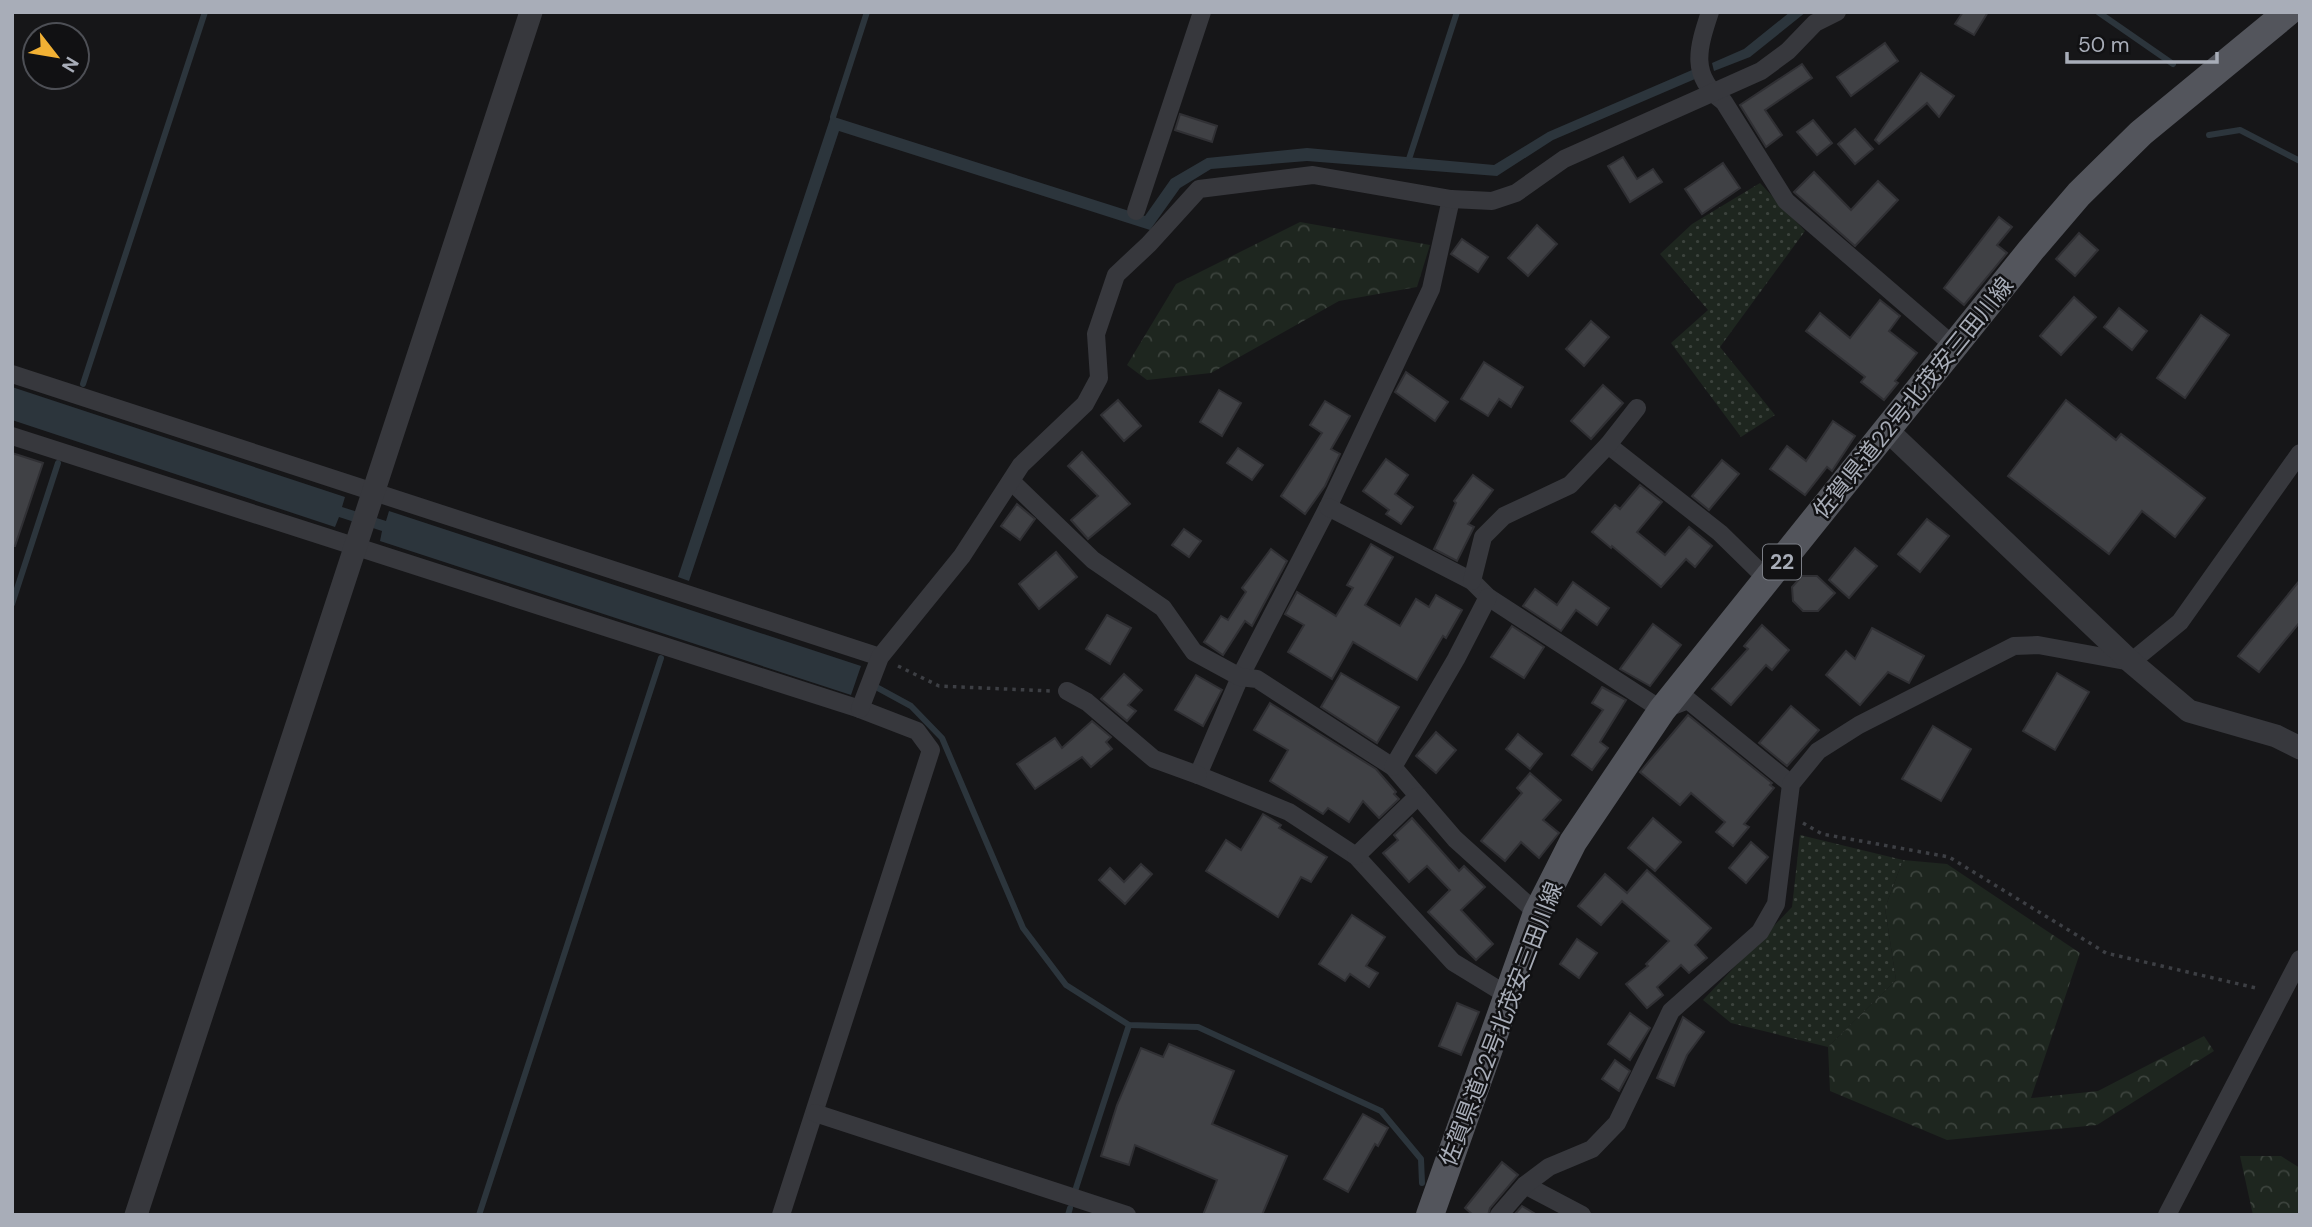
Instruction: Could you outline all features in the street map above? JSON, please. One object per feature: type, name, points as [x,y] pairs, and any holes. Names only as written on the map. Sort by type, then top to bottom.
[{"type":"main road","name":"佐賀県道22号北茂安三田川線","points":[[1430,1215],[1537,913],[1573,842],[1662,710],[2079,194],[2141,133],[2288,12]]},
{"type":"street","points":[[136,1215],[531,12]]},
{"type":"street","points":[[1136,211],[1202,12]]},
{"type":"street","points":[[1710,12],[1700,42],[1704,79],[1724,102],[1786,201],[1954,346]]},
{"type":"street","points":[[860,709],[880,657],[962,555],[1021,464],[1085,404],[1099,379],[1096,334],[1116,275],[1149,244],[1199,189],[1313,175],[1451,199],[1492,201],[1516,194],[1564,159],[1704,79],[1760,71],[1788,51],[1815,23],[1838,12]]},
{"type":"street","points":[[1198,775],[1240,677],[1328,508],[1431,289],[1451,199]]},
{"type":"street","points":[[12,374],[364,520],[917,731],[931,750],[781,1215]]},
{"type":"street","points":[[1472,581],[1483,537],[1504,516],[1570,485],[1608,445],[1637,408]]},
{"type":"street","points":[[1887,430],[2131,662],[2189,711],[2276,736],[2300,748]]},
{"type":"street","points":[[12,436],[364,520],[880,657]]},
{"type":"street","points":[[1608,445],[1720,533],[1768,580]]},
{"type":"street","points":[[1499,1215],[1525,1185],[1549,1167],[1592,1149],[1617,1123],[1671,1011],[1760,932],[1776,904],[1791,784],[1818,751],[1859,725],[2014,646],[2038,645],[2131,662],[2180,622],[2300,453]]},
{"type":"street","points":[[1011,481],[1093,560],[1163,608],[1194,652],[1240,677],[1256,679],[1393,767],[1455,839],[1537,913]]},
{"type":"street","points":[[1328,508],[1472,581],[1488,597],[1662,710],[1688,700],[1791,784]]},
{"type":"street","points":[[1393,767],[1456,659],[1488,597]]},
{"type":"street","points":[[1067,691],[1087,702],[1154,759],[1289,812],[1356,856],[1453,962],[1507,995]]},
{"type":"street","points":[[1356,856],[1418,796]]},
{"type":"street","points":[[2167,1215],[2300,959]]},
{"type":"street","points":[[815,1113],[1082,1208],[1128,1215]]},
{"type":"street","points":[[1525,1185],[1582,1215]]},
{"type":"path","points":[[880,657],[939,686],[1067,691]]},
{"type":"path","points":[[1786,814],[1822,834],[1949,857],[2106,953],[2256,988]]},
{"type":"green space","points":[[1760,183],[1805,231],[1720,347],[1775,415],[1741,437],[1671,343],[1708,310],[1660,254],[1692,224]]},
{"type":"green space","points":[[1300,222],[1430,245],[1417,287],[1339,301],[1211,373],[1147,380],[1127,365],[1176,284]]},
{"type":"green space","points":[[1800,835],[1903,860],[1885,908],[1896,980],[1828,1047],[1731,1023],[1703,1000],[1792,907]]},
{"type":"green space","points":[[1903,860],[1947,864],[2080,953],[2031,1098],[2098,1091],[2204,1036],[2214,1051],[2097,1125],[1947,1140],[1830,1091],[1828,1047],[1896,980],[1885,908]]},
{"type":"green space","points":[[2240,1156],[2281,1156],[2300,1168],[2300,1215],[2253,1215]]},
{"type":"shaded area","points":[[1790,12],[1806,12],[1750,57],[1714,71],[1712,63],[1744,49]]},
{"type":"shaded area","points":[[1692,70],[1695,79],[1553,140],[1497,176],[1307,161],[1211,169],[1180,188],[1150,230],[839,131],[689,581],[678,577],[831,116],[1145,216],[1171,179],[1207,158],[1307,148],[1494,165],[1548,132]]},
{"type":"shaded area","points":[[12,387],[345,497],[342,507],[386,521],[389,511],[861,666],[851,695],[380,541],[382,531],[339,517],[335,527],[12,420]]},
{"type":"building","points":[[1963,12],[1988,12],[1974,35],[1955,24]]},
{"type":"building","points":[[1885,43],[1898,61],[1851,96],[1837,77]]},
{"type":"building","points":[[1802,64],[1812,78],[1765,110],[1782,135],[1766,147],[1740,105]]},
{"type":"building","points":[[1921,73],[1954,96],[1939,117],[1927,103],[1879,144],[1875,140]]},
{"type":"building","points":[[1180,114],[1217,126],[1212,142],[1175,130]]},
{"type":"building","points":[[1813,120],[1832,143],[1817,155],[1797,132]]},
{"type":"building","points":[[1855,129],[1873,149],[1855,164],[1838,144]]},
{"type":"building","points":[[1623,157],[1637,179],[1653,169],[1662,182],[1630,202],[1608,166]]},
{"type":"building","points":[[1723,163],[1740,188],[1702,214],[1685,189]]},
{"type":"building","points":[[1814,172],[1851,210],[1878,181],[1898,200],[1855,246],[1794,192]]},
{"type":"building","points":[[1999,217],[2012,227],[1997,245],[2007,253],[1964,305],[1944,288]]},
{"type":"building","points":[[1537,225],[1557,244],[1528,276],[1508,258]]},
{"type":"building","points":[[2079,233],[2098,250],[2075,276],[2056,259]]},
{"type":"building","points":[[1462,239],[1488,257],[1478,272],[1451,254]]},
{"type":"building","points":[[2074,297],[2096,317],[2061,355],[2040,336]]},
{"type":"building","points":[[1880,300],[1900,316],[1889,331],[1917,353],[1884,400],[1861,382],[1865,377],[1806,331],[1820,313],[1850,338]]},
{"type":"building","points":[[2119,308],[2147,331],[2132,350],[2104,327]]},
{"type":"building","points":[[2201,315],[2229,335],[2185,398],[2157,378]]},
{"type":"building","points":[[1591,321],[1609,337],[1584,366],[1566,349]]},
{"type":"building","points":[[1484,362],[1523,387],[1511,407],[1499,399],[1488,416],[1461,399]]},
{"type":"building","points":[[1406,372],[1448,402],[1435,421],[1395,392]]},
{"type":"building","points":[[1603,385],[1623,403],[1591,439],[1571,421]]},
{"type":"building","points":[[1219,390],[1241,403],[1222,436],[1200,422]]},
{"type":"building","points":[[1118,400],[1141,426],[1124,441],[1101,415]]},
{"type":"building","points":[[2066,400],[2116,440],[2121,434],[2205,498],[2175,537],[2142,511],[2109,554],[2008,476]]},
{"type":"building","points":[[1325,401],[1350,416],[1331,449],[1340,454],[1325,486],[1305,514],[1281,496],[1322,433],[1310,425]]},
{"type":"building","points":[[1833,421],[1855,436],[1832,471],[1827,467],[1805,495],[1770,469],[1787,446],[1806,461]]},
{"type":"building","points":[[1238,448],[1263,465],[1252,480],[1227,463]]},
{"type":"building","points":[[1082,452],[1130,504],[1088,539],[1071,520],[1098,496],[1068,466]]},
{"type":"building","points":[[12,453],[43,463],[15,546],[12,546]]},
{"type":"building","points":[[1386,459],[1408,475],[1395,494],[1413,507],[1401,524],[1386,514],[1389,510],[1363,491]]},
{"type":"building","points":[[1722,460],[1739,474],[1709,510],[1692,496]]},
{"type":"building","points":[[1473,475],[1493,490],[1468,524],[1474,527],[1457,561],[1434,549],[1456,503],[1454,501]]},
{"type":"building","points":[[1640,485],[1662,502],[1637,532],[1665,555],[1689,527],[1712,546],[1695,567],[1686,559],[1661,587],[1592,532],[1615,505],[1620,509]]},
{"type":"building","points":[[1017,504],[1035,519],[1020,540],[1001,526]]},
{"type":"building","points":[[1927,519],[1949,536],[1920,572],[1898,554]]},
{"type":"building","points":[[1184,529],[1201,541],[1189,557],[1172,545]]},
{"type":"building","points":[[1371,544],[1393,557],[1365,605],[1400,626],[1416,599],[1429,607],[1436,595],[1462,610],[1417,680],[1353,642],[1332,679],[1288,652],[1304,625],[1285,614],[1297,592],[1336,616],[1353,588],[1347,585]]},
{"type":"building","points":[[1855,548],[1877,566],[1849,598],[1829,580]]},
{"type":"building","points":[[1271,549],[1287,561],[1252,626],[1245,621],[1223,655],[1204,642],[1221,616],[1228,620],[1246,592],[1242,588]]},
{"type":"building","points":[[1056,552],[1077,577],[1039,609],[1019,584]]},
{"type":"building","points":[[1802,576],[1817,576],[1835,593],[1818,611],[1803,611],[1793,601],[1792,587]]},
{"type":"building","points":[[2300,580],[2300,622],[2259,672],[2238,656]]},
{"type":"building","points":[[1573,582],[1609,608],[1597,625],[1576,610],[1561,631],[1523,606],[1535,589],[1557,605]]},
{"type":"building","points":[[1107,615],[1131,628],[1110,664],[1086,649]]},
{"type":"building","points":[[1653,624],[1681,645],[1650,686],[1620,669]]},
{"type":"building","points":[[1762,625],[1789,650],[1772,670],[1766,665],[1731,705],[1712,689],[1748,649],[1744,646]]},
{"type":"building","points":[[1512,626],[1544,647],[1524,678],[1491,657]]},
{"type":"building","points":[[1872,628],[1924,656],[1909,683],[1888,672],[1860,705],[1826,675],[1846,651],[1855,659]]},
{"type":"building","points":[[1341,673],[1399,707],[1377,743],[1321,707]]},
{"type":"building","points":[[2057,673],[2089,692],[2055,750],[2023,731]]},
{"type":"building","points":[[1124,674],[1142,690],[1128,705],[1136,711],[1127,721],[1101,699]]},
{"type":"building","points":[[1196,675],[1222,690],[1203,726],[1175,710]]},
{"type":"building","points":[[1602,687],[1626,700],[1600,742],[1608,748],[1592,770],[1572,755],[1603,710],[1592,703]]},
{"type":"building","points":[[1270,703],[1376,769],[1399,799],[1379,818],[1363,801],[1349,822],[1328,808],[1323,814],[1270,781],[1288,750],[1254,730]]},
{"type":"building","points":[[1791,706],[1819,730],[1787,766],[1759,743]]},
{"type":"building","points":[[1688,715],[1772,783],[1770,785],[1774,788],[1744,824],[1749,827],[1733,846],[1716,832],[1725,822],[1691,793],[1680,805],[1640,772]]},
{"type":"building","points":[[1092,721],[1111,737],[1106,742],[1112,749],[1091,767],[1082,757],[1035,789],[1017,764],[1055,738],[1062,748]]},
{"type":"building","points":[[1933,726],[1971,749],[1941,801],[1902,779]]},
{"type":"building","points":[[1436,732],[1456,750],[1436,773],[1416,756]]},
{"type":"building","points":[[1518,734],[1542,754],[1530,769],[1506,749]]},
{"type":"building","points":[[1530,773],[1561,800],[1543,820],[1559,833],[1539,858],[1521,842],[1505,861],[1481,841],[1522,793],[1517,788]]},
{"type":"building","points":[[1263,814],[1281,825],[1279,828],[1327,857],[1311,882],[1301,877],[1278,917],[1206,871],[1226,840],[1241,850]]},
{"type":"building","points":[[1412,818],[1459,871],[1464,866],[1485,887],[1461,910],[1493,944],[1476,960],[1428,912],[1450,890],[1427,866],[1409,882],[1383,853],[1398,840],[1394,835]]},
{"type":"building","points":[[1653,818],[1681,842],[1655,871],[1628,848]]},
{"type":"building","points":[[1751,842],[1768,857],[1746,883],[1729,868]]},
{"type":"building","points":[[1141,864],[1152,874],[1125,904],[1099,880],[1110,868],[1124,882]]},
{"type":"building","points":[[1647,870],[1711,928],[1695,945],[1707,958],[1689,973],[1681,965],[1657,987],[1663,995],[1647,1008],[1626,984],[1648,966],[1646,964],[1669,941],[1622,901],[1601,925],[1578,906],[1605,874],[1627,893]]},
{"type":"building","points":[[1352,915],[1385,937],[1366,966],[1378,973],[1369,987],[1350,974],[1345,981],[1319,964]]},
{"type":"building","points":[[1577,939],[1597,953],[1579,978],[1560,964]]},
{"type":"building","points":[[1457,1003],[1479,1012],[1461,1055],[1439,1046]]},
{"type":"building","points":[[1630,1013],[1650,1028],[1630,1060],[1608,1044]]},
{"type":"building","points":[[1683,1017],[1704,1032],[1687,1055],[1674,1086],[1657,1078]]},
{"type":"building","points":[[1169,1044],[1234,1071],[1212,1124],[1287,1156],[1262,1215],[1203,1215],[1217,1180],[1135,1145],[1129,1165],[1101,1156],[1117,1105],[1141,1048],[1163,1057]]},
{"type":"building","points":[[1615,1060],[1630,1071],[1619,1091],[1602,1079]]},
{"type":"building","points":[[1363,1114],[1388,1128],[1378,1146],[1375,1144],[1348,1192],[1324,1179]]},
{"type":"building","points":[[1502,1162],[1518,1175],[1490,1208],[1488,1215],[1473,1215],[1465,1208]]},
{"type":"building","points":[[1522,1206],[1537,1215],[1514,1215]]},
{"type":"waterway","points":[[83,384],[205,12]]},
{"type":"waterway","points":[[833,117],[867,12]]},
{"type":"waterway","points":[[1409,159],[1457,12]]},
{"type":"waterway","points":[[2098,12],[2173,64]]},
{"type":"waterway","points":[[2209,135],[2240,130],[2300,161]]},
{"type":"waterway","points":[[12,604],[58,463]]},
{"type":"waterway","points":[[479,1215],[661,658]]},
{"type":"waterway","points":[[878,688],[911,706],[942,738],[1023,928],[1066,985],[1129,1025],[1198,1027],[1381,1111],[1421,1159],[1422,1183]]},
{"type":"waterway","points":[[1075,1191],[1129,1025]]},
{"type":"waterway","points":[[1068,1215],[1070,1208]]}]
